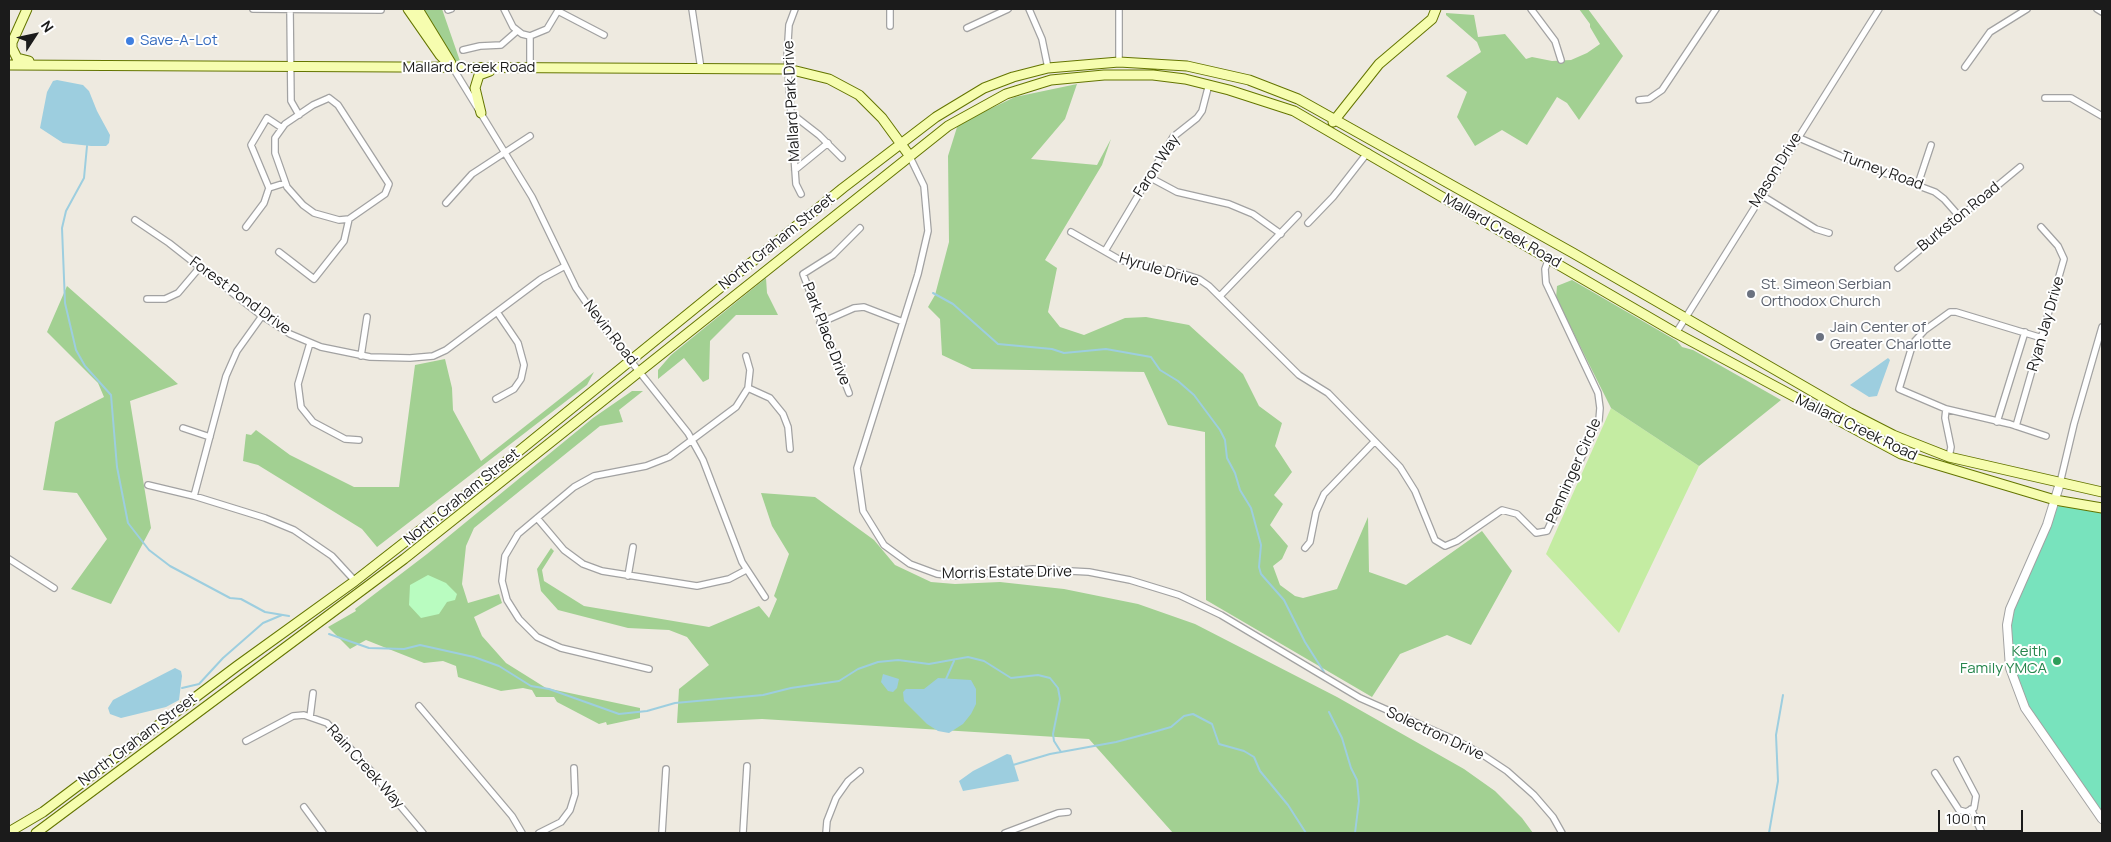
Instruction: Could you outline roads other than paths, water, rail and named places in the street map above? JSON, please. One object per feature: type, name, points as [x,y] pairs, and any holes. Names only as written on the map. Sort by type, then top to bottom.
[{"type":"main road","points":[[27,9],[10,46],[14,54],[21,60],[82,61],[87,65]]},
{"type":"main road","name":"Nevin Road","points":[[408,9],[440,55],[453,68]]},
{"type":"main road","name":"Nevin Road","points":[[418,9],[444,48],[453,68]]},
{"type":"main road","points":[[1328,129],[1379,64],[1432,19],[1436,9]]},
{"type":"main road","points":[[428,68],[434,56],[431,42]]},
{"type":"main road","name":"Mallard Creek Road","points":[[901,143],[947,109],[984,88],[1013,77],[1048,68],[1119,62],[1178,65],[1219,72],[1280,91],[1336,118],[1850,413],[1893,434],[1949,457],[2102,492]]},
{"type":"main road","name":"Mallard Creek Road","points":[[9,65],[290,68],[788,69],[829,79],[848,88],[875,110],[909,155],[963,116],[991,100],[1024,87],[1051,80],[1104,75],[1152,75],[1209,84],[1294,111],[1328,129],[1676,333],[1901,454],[2055,500],[2102,508]]},
{"type":"main road","points":[[481,114],[476,95],[477,78],[484,72],[499,68]]},
{"type":"main road","name":"North Graham Street","points":[[9,832],[37,816],[237,666],[355,581],[901,143]]},
{"type":"main road","name":"North Graham Street","points":[[40,832],[404,559],[641,372],[909,155]]},
{"type":"main road","points":[[37,816],[40,832]]},
{"type":"main road","points":[[26,822],[40,832]]},
{"type":"street","points":[[253,9],[381,10]]},
{"type":"street","points":[[290,9],[292,101],[299,115]]},
{"type":"street","points":[[504,9],[510,24],[517,32],[530,36],[547,29],[558,10],[604,35]]},
{"type":"street","points":[[692,9],[701,69]]},
{"type":"street","name":"Mallard Park Drive","points":[[795,9],[789,25],[788,69],[796,184],[801,194]]},
{"type":"street","points":[[890,9],[890,26]]},
{"type":"street","points":[[967,28],[1008,9]]},
{"type":"street","points":[[1029,9],[1042,39],[1048,68]]},
{"type":"street","points":[[1119,9],[1119,62]]},
{"type":"street","points":[[1531,9],[1555,41],[1561,60]]},
{"type":"street","points":[[1639,100],[1649,99],[1662,90],[1716,9]]},
{"type":"street","name":"Mason Drive","points":[[1676,333],[1797,137],[1879,9]]},
{"type":"street","points":[[1965,67],[1990,32],[2027,9]]},
{"type":"street","points":[[2097,9],[2102,12]]},
{"type":"street","points":[[463,50],[480,46],[501,45],[517,32]]},
{"type":"street","points":[[530,36],[530,69]]},
{"type":"street","name":"Nevin Road","points":[[453,68],[540,212],[565,266],[586,303],[681,422],[692,440],[707,471],[732,541],[746,570],[765,597]]},
{"type":"street","name":"Faron Way","points":[[1105,251],[1173,137],[1197,118],[1202,111],[1209,84]]},
{"type":"street","points":[[329,98],[335,101],[388,180],[389,187],[386,194],[349,219],[339,220],[312,212],[292,194],[284,183],[275,153],[275,138],[282,128],[321,100],[329,98]]},
{"type":"street","points":[[2044,98],[2071,98],[2102,116]]},
{"type":"street","points":[[792,114],[828,143],[842,158]]},
{"type":"street","points":[[246,227],[264,203],[269,188],[251,145],[267,118],[282,128]]},
{"type":"street","points":[[446,203],[472,174],[504,151],[530,136]]},
{"type":"street","name":"Turney Road","points":[[1797,137],[1850,160],[1918,184],[1941,196],[1959,216]]},
{"type":"street","points":[[795,170],[828,143]]},
{"type":"street","points":[[1918,184],[1931,144]]},
{"type":"street","points":[[1308,223],[1333,197],[1368,152]]},
{"type":"street","name":"Morris Estate Drive","points":[[909,155],[924,186],[928,231],[918,274],[857,468],[863,511],[884,545],[910,564],[937,574],[956,576],[1032,569],[1089,572],[1130,580],[1179,595],[1221,615],[1341,688]]},
{"type":"street","name":"Burkston Road","points":[[1898,268],[2020,166]]},
{"type":"street","points":[[1149,177],[1177,192],[1229,204],[1253,214],[1281,234]]},
{"type":"street","points":[[269,188],[284,183]]},
{"type":"street","points":[[1761,195],[1816,229],[1829,233]]},
{"type":"street","points":[[1220,296],[1298,215]]},
{"type":"street","points":[[279,252],[314,279],[344,241],[349,219]]},
{"type":"street","name":"Forest Pond Drive","points":[[135,220],[200,267],[262,316],[290,334],[310,343],[361,356],[401,359],[432,356],[452,347],[540,279],[565,266]]},
{"type":"street","name":"Ryan Jay Drive","points":[[2016,426],[2064,259],[2058,246],[2042,227]]},
{"type":"street","name":"Park Place Drive","points":[[849,393],[820,323],[803,274],[833,255],[860,228]]},
{"type":"street","name":"Hyrule Drive","points":[[1071,232],[1130,263],[1199,279],[1220,296]]},
{"type":"street","name":"Penninger Circle","points":[[1220,296],[1299,374],[1328,392],[1400,467],[1411,482],[1435,540],[1441,546],[1449,546],[1502,510],[1517,514],[1536,533],[1547,531],[1593,433],[1600,408],[1594,386],[1548,291],[1545,276],[1548,258]]},
{"type":"street","points":[[147,299],[165,299],[178,294],[200,267]]},
{"type":"street","points":[[820,323],[854,308],[864,307],[903,322]]},
{"type":"street","points":[[496,399],[514,389],[521,378],[524,365],[524,358],[518,343],[497,312]]},
{"type":"street","points":[[2042,338],[1956,312],[1944,316],[1916,338],[1909,350],[1899,388],[1946,409],[2016,426],[2046,436]]},
{"type":"street","points":[[194,496],[231,363],[237,351],[262,316]]},
{"type":"street","points":[[361,356],[367,317]]},
{"type":"street","points":[[2102,327],[2074,424],[2055,500],[2047,525],[2010,609],[2007,625],[2010,668],[2025,708],[2102,819]]},
{"type":"street","points":[[1997,422],[2025,332]]},
{"type":"street","points":[[310,343],[298,384],[301,408],[313,422],[345,439],[359,440]]},
{"type":"street","points":[[649,669],[555,646],[537,637],[519,618],[505,594],[502,580],[503,564],[512,541],[537,518],[587,480],[603,474],[652,464],[668,457],[736,407],[748,388],[750,370],[746,356]]},
{"type":"street","points":[[748,388],[770,398],[783,414],[788,427],[790,449]]},
{"type":"street","points":[[1946,409],[1945,418],[1951,447],[1949,457]]},
{"type":"street","points":[[183,428],[210,437]]},
{"type":"street","points":[[1305,548],[1310,542],[1316,512],[1324,494],[1374,442]]},
{"type":"street","points":[[148,486],[194,496],[265,518],[294,530],[332,556],[355,581]]},
{"type":"street","points":[[537,518],[558,544],[583,564],[602,571],[697,586],[729,579],[746,570]]},
{"type":"street","points":[[628,576],[633,547]]},
{"type":"street","points":[[9,559],[54,588]]},
{"type":"street","name":"Solectron Drive","points":[[1341,688],[1381,709],[1456,740],[1493,761],[1534,795],[1562,833]]},
{"type":"street","points":[[310,717],[313,693]]},
{"type":"street","points":[[419,706],[488,786],[512,816],[522,833]]},
{"type":"street","name":"Rain Creek Way","points":[[246,741],[285,718],[299,715],[327,723],[423,833]]},
{"type":"street","points":[[1936,773],[1959,810],[1966,812],[1974,808],[1976,796],[1957,760]]},
{"type":"street","points":[[742,833],[747,766]]},
{"type":"street","points":[[539,833],[561,822],[570,810],[574,794],[574,768]]},
{"type":"street","points":[[662,833],[666,769]]},
{"type":"street","points":[[826,833],[836,798],[848,781],[860,771]]},
{"type":"street","points":[[304,807],[323,833]]},
{"type":"street","points":[[1970,809],[1982,833]]},
{"type":"street","points":[[1005,833],[1058,813],[1068,812]]},
{"type":"water","points":[[57,80],[83,85],[89,91],[110,135],[109,143],[106,146],[63,143],[40,128],[47,92],[53,81]]},
{"type":"water","points":[[1888,358],[1890,360],[1877,396],[1869,397],[1850,385]]},
{"type":"water","points":[[175,668],[181,671],[182,676],[179,700],[166,707],[121,718],[110,714],[108,708],[113,700]]},
{"type":"water","points":[[883,674],[899,679],[897,688],[893,692],[888,691],[881,682]]},
{"type":"water","points":[[938,678],[971,680],[976,689],[976,704],[971,714],[963,724],[949,733],[938,731],[927,724],[904,701],[903,692],[906,689],[924,689]]},
{"type":"water","points":[[1007,754],[1011,755],[1019,781],[963,791],[959,781],[973,771]]},
{"type":"waterway","points":[[87,146],[84,178],[66,211],[62,228],[65,303],[76,350],[85,366],[111,395],[117,467],[128,523],[149,550],[170,566],[230,598],[241,599],[265,612],[289,616]]},
{"type":"waterway","points":[[933,293],[953,304],[998,344],[1052,349],[1064,353],[1106,349],[1151,357],[1160,370],[1178,381],[1194,395],[1220,430],[1225,440],[1227,458],[1235,473],[1240,490],[1251,508],[1261,545],[1259,567],[1261,574],[1284,600],[1305,642],[1324,672]]},
{"type":"waterway","points":[[182,688],[199,684],[223,658],[263,623],[282,615]]},
{"type":"waterway","points":[[329,634],[369,648],[404,649],[420,645],[474,657],[499,666],[531,686],[549,689],[619,714],[647,711],[675,703],[763,695],[791,688],[839,681],[858,669],[878,662],[898,660],[929,664],[968,657],[984,661],[1011,678],[1038,675],[1050,678],[1058,688],[1060,699],[1053,734],[1054,741],[1061,752]]},
{"type":"waterway","points":[[946,679],[954,661]]},
{"type":"waterway","points":[[1769,833],[1778,781],[1776,735],[1783,695]]},
{"type":"waterway","points":[[1329,712],[1342,738],[1351,768],[1357,780],[1359,801],[1355,833]]},
{"type":"waterway","points":[[1013,765],[1050,754],[1116,742],[1150,733],[1171,727],[1184,716],[1193,714],[1212,724],[1219,744],[1244,751],[1254,757],[1260,771],[1288,805],[1306,833]]},
{"type":"place","name":"Save-A-Lot","points":[[130,41]]},
{"type":"place","name":"St. Simeon Serbian Orthodox Church","points":[[1751,294]]},
{"type":"place","name":"Jain Center of Greater Charlotte","points":[[1820,337]]},
{"type":"place","name":"Keith Family YMCA","points":[[2057,661]]}]
